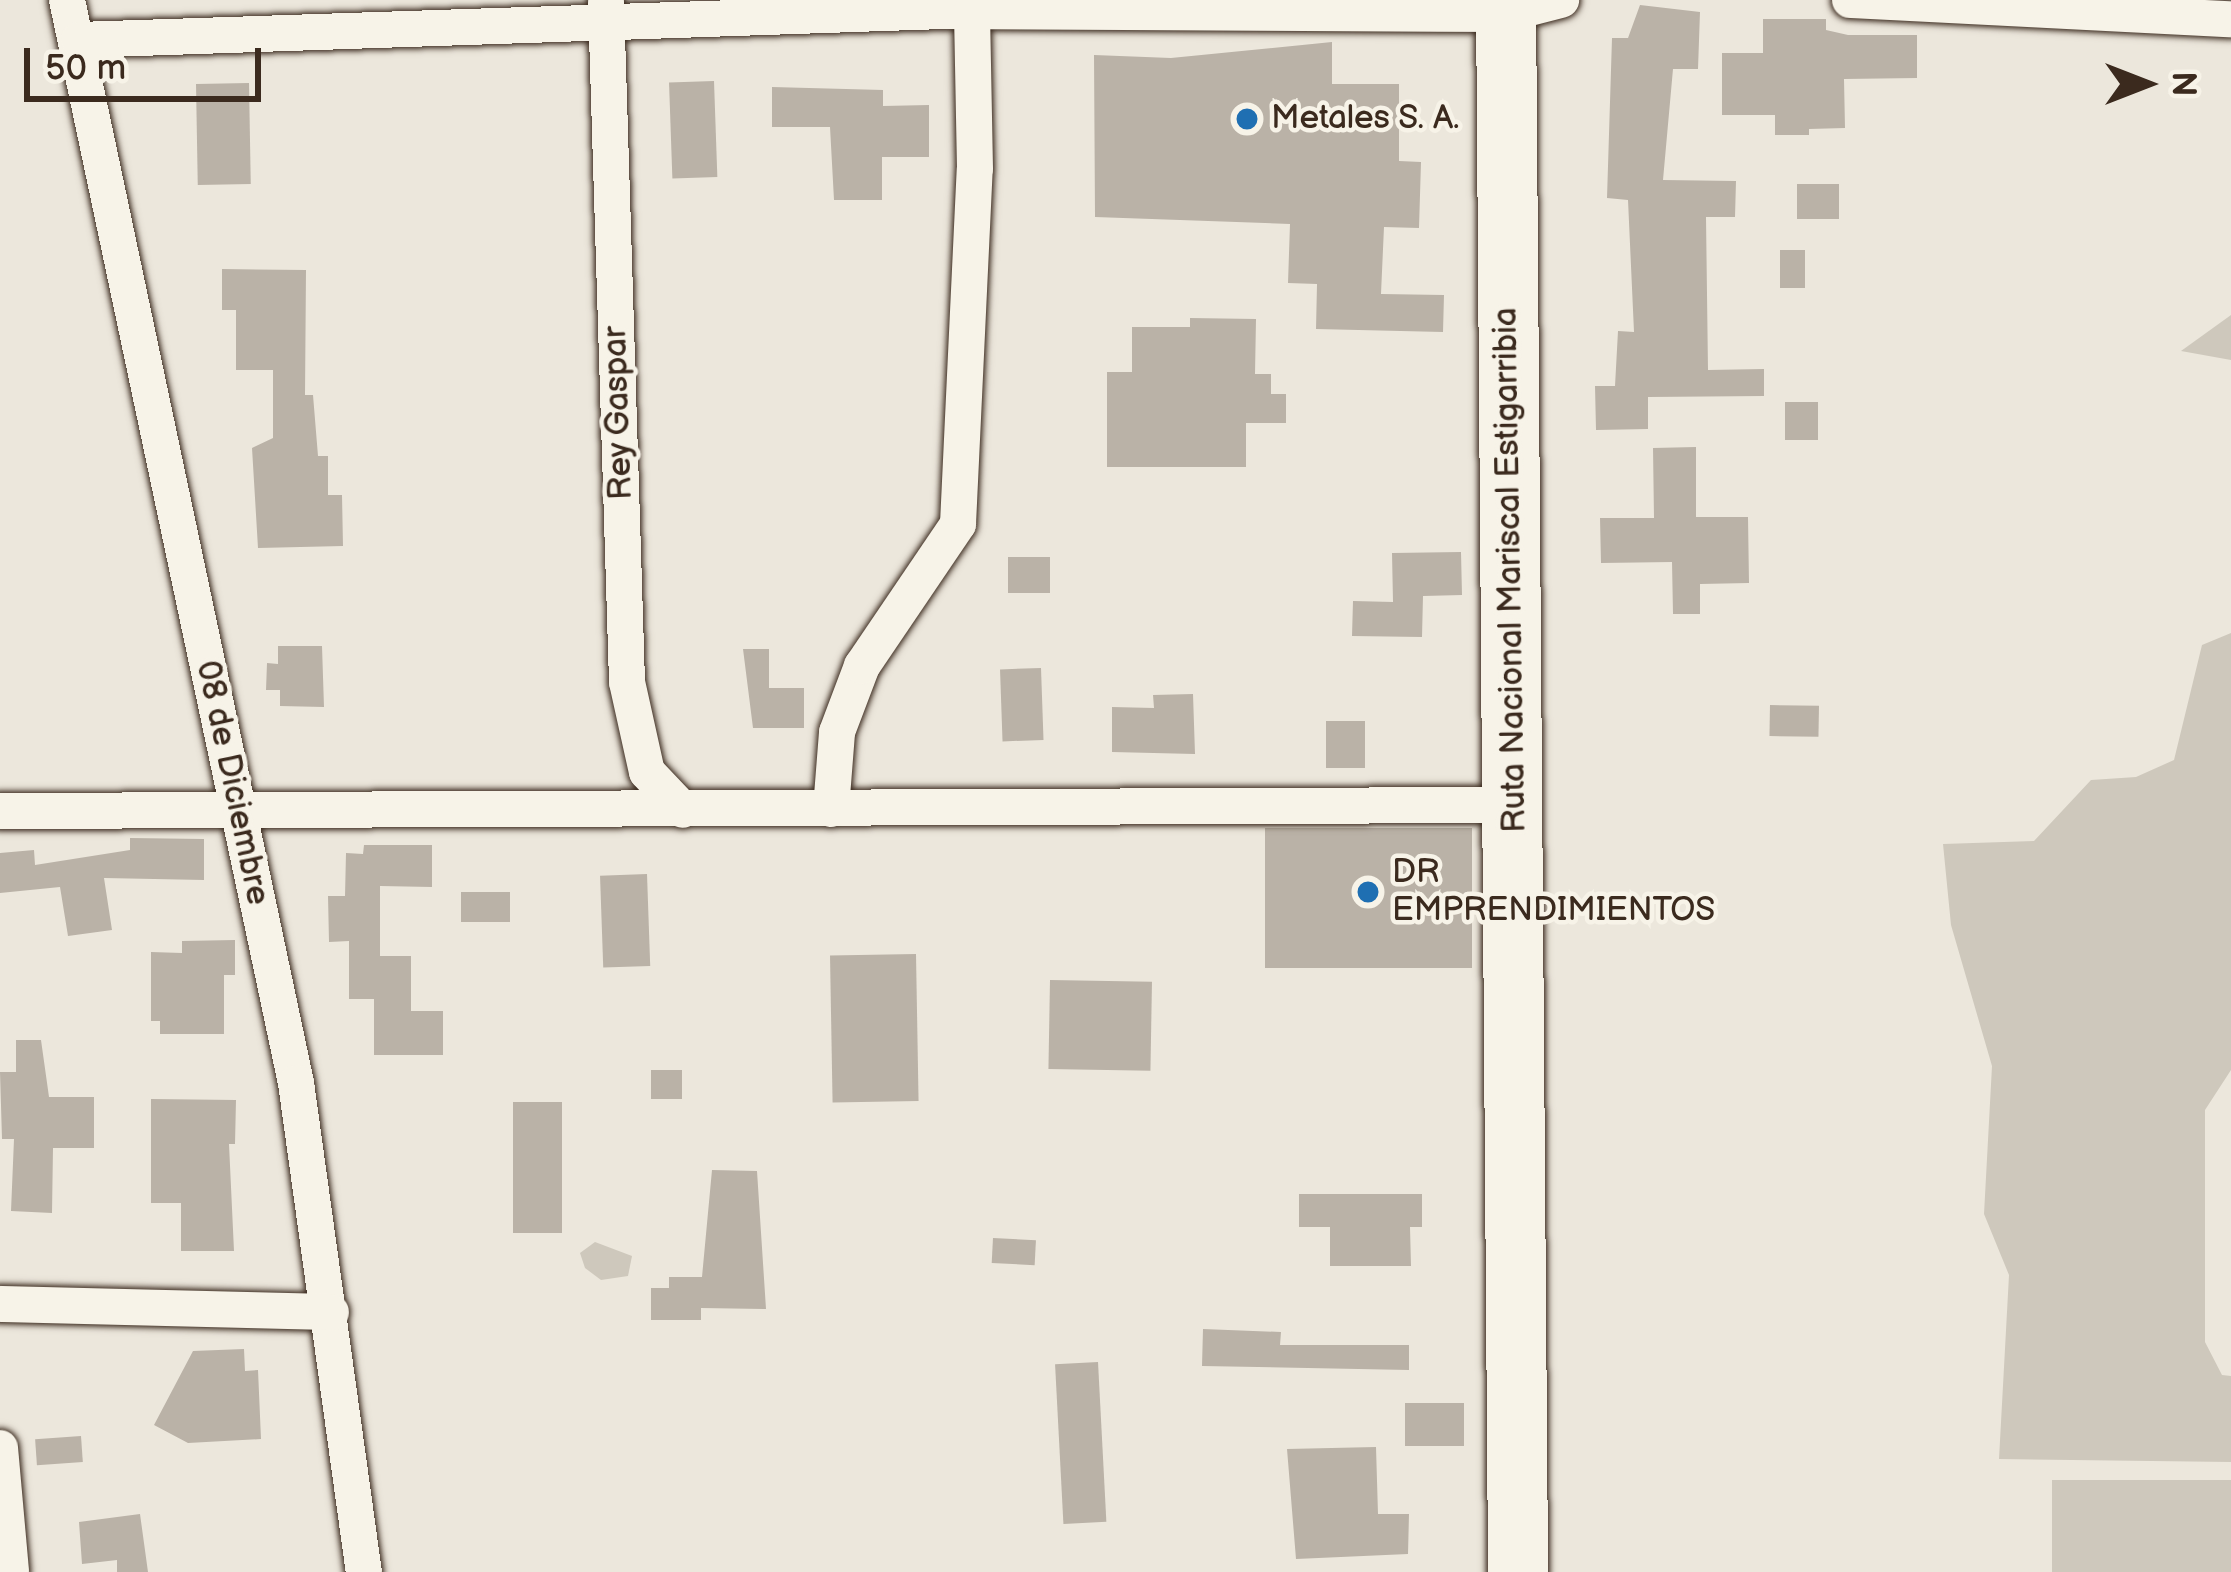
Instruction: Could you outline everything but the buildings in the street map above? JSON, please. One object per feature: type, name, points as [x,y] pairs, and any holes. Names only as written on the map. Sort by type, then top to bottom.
[{"type":"main road","name":"Ruta Nacional Mariscal Estigarribia","points":[[1519,1572],[1513,805],[1524,4]]},
{"type":"street","name":"08 de Diciembre","points":[[67,0],[296,1083],[364,1572]]},
{"type":"street","points":[[1850,0],[2231,19]]},
{"type":"street","points":[[79,40],[606,12],[1524,4]]},
{"type":"street","points":[[831,809],[837,732],[862,666],[958,524],[974,193],[954,7]]},
{"type":"street","name":"Rey Gaspar","points":[[606,12],[627,682],[647,772],[682,810]]},
{"type":"street","points":[[0,811],[1513,805]]},
{"type":"street","points":[[0,1304],[331,1312]]},
{"type":"street","points":[[0,1448],[11,1572]]},
{"type":"shaded area","points":[[2231,315],[2231,360],[2181,351]]},
{"type":"shaded area","points":[[2231,633],[2231,1070],[2205,1110],[2205,1342],[2222,1375],[2231,1376],[2231,1462],[1999,1459],[2009,1275],[1984,1214],[1992,1066],[1951,925],[1943,844],[2034,841],[2091,780],[2136,777],[2174,760],[2202,645]]},
{"type":"shaded area","points":[[595,1242],[632,1256],[628,1276],[601,1280],[585,1268],[580,1253]]},
{"type":"shaded area","points":[[2052,1480],[2231,1480],[2231,1572],[2052,1572]]},
{"type":"place","name":"Metales S. A.","points":[[1247,119]]},
{"type":"place","name":"DR EMPRENDIMIENTOS","points":[[1368,892]]}]
